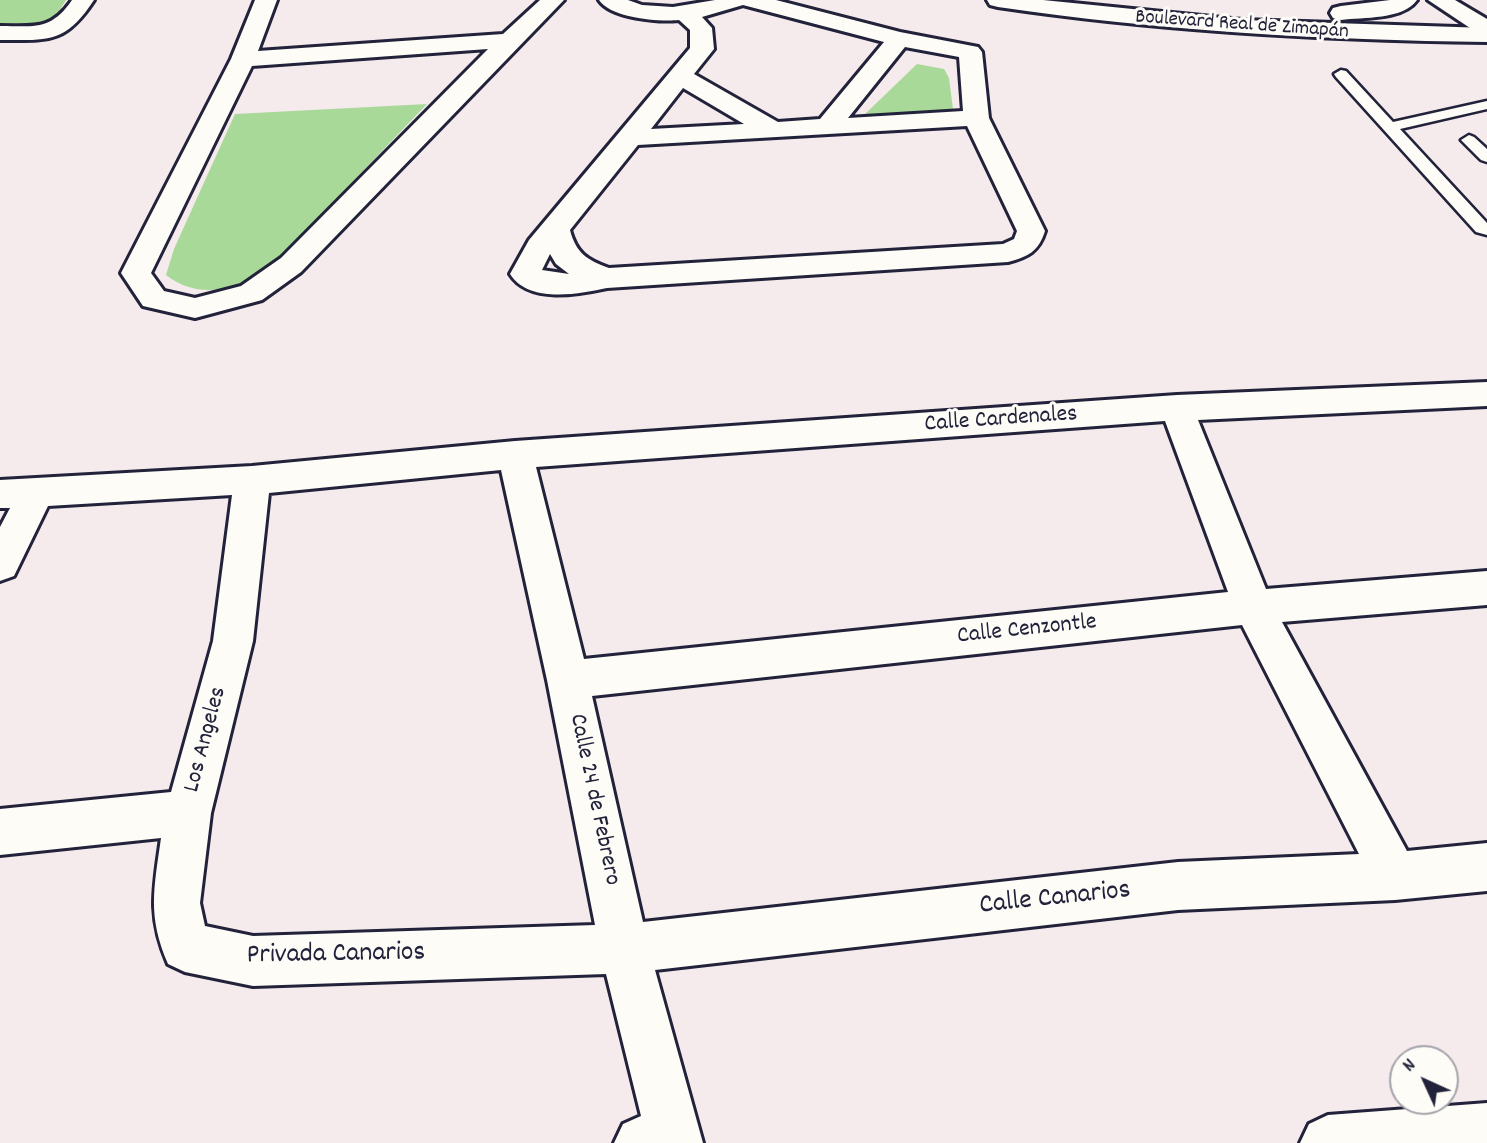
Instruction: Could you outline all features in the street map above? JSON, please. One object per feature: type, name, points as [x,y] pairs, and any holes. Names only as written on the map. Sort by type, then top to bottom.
[{"type":"street","points":[[0,33],[60,29],[70,22],[83,0]]},
{"type":"street","points":[[266,0],[243,59],[136,273],[155,299],[195,308],[251,293],[292,265],[509,41],[553,0]]},
{"type":"street","points":[[610,0],[647,12],[685,14],[715,9],[736,0]]},
{"type":"street","points":[[685,14],[701,28],[702,50],[539,247],[525,274],[538,282],[565,286],[607,278],[1008,253],[1027,244],[1031,231],[976,118],[970,52],[899,39],[750,0]]},
{"type":"street","name":"Boulevard Real de Zimapán","points":[[998,0],[1089,15],[1192,25],[1362,34],[1487,35]]},
{"type":"street","name":"Boulevard Real de Zimapán","points":[[1143,0],[1342,13],[1394,2]]},
{"type":"street","points":[[1439,0],[1487,29]]},
{"type":"street","points":[[827,127],[899,39]]},
{"type":"street","points":[[243,59],[509,41]]},
{"type":"street","points":[[681,77],[774,130]]},
{"type":"street","points":[[630,138],[976,118]]},
{"type":"street","points":[[556,229],[559,247],[566,258],[580,269],[607,278]]},
{"type":"street","name":"Calle Cardenales","points":[[514,456],[1177,408],[1487,394]]},
{"type":"street","points":[[1177,408],[1253,607],[1395,876]]},
{"type":"street","points":[[0,494],[252,480],[514,456]]},
{"type":"street","name":"Calle 24 de Febrero","points":[[514,456],[568,680],[663,1140]]},
{"type":"street","name":"Los Angeles","points":[[0,832],[188,813],[233,641],[252,480]]},
{"type":"street","points":[[0,565],[36,492]]},
{"type":"street","name":"Calle Cenzontle","points":[[568,680],[1253,607],[1487,588]]},
{"type":"street","name":"Privada Canarios","points":[[188,813],[176,904],[185,947],[253,961],[624,949]]},
{"type":"street","name":"Calle Canarios","points":[[624,949],[1178,886],[1395,876],[1487,867]]},
{"type":"street","points":[[1328,1143],[1487,1130]]},
{"type":"lane","points":[[1341,74],[1482,228],[1487,230]]},
{"type":"lane","points":[[1391,127],[1487,105]]},
{"type":"lane","points":[[1487,137],[1469,140],[1487,157]]},
{"type":"green space","points":[[0,0],[66,0],[51,24],[0,26]]},
{"type":"green space","points":[[917,64],[944,69],[949,78],[955,125],[860,128],[863,116]]},
{"type":"green space","points":[[427,104],[271,267],[259,275],[233,286],[206,290],[192,288],[166,275],[174,249],[235,114]]}]
